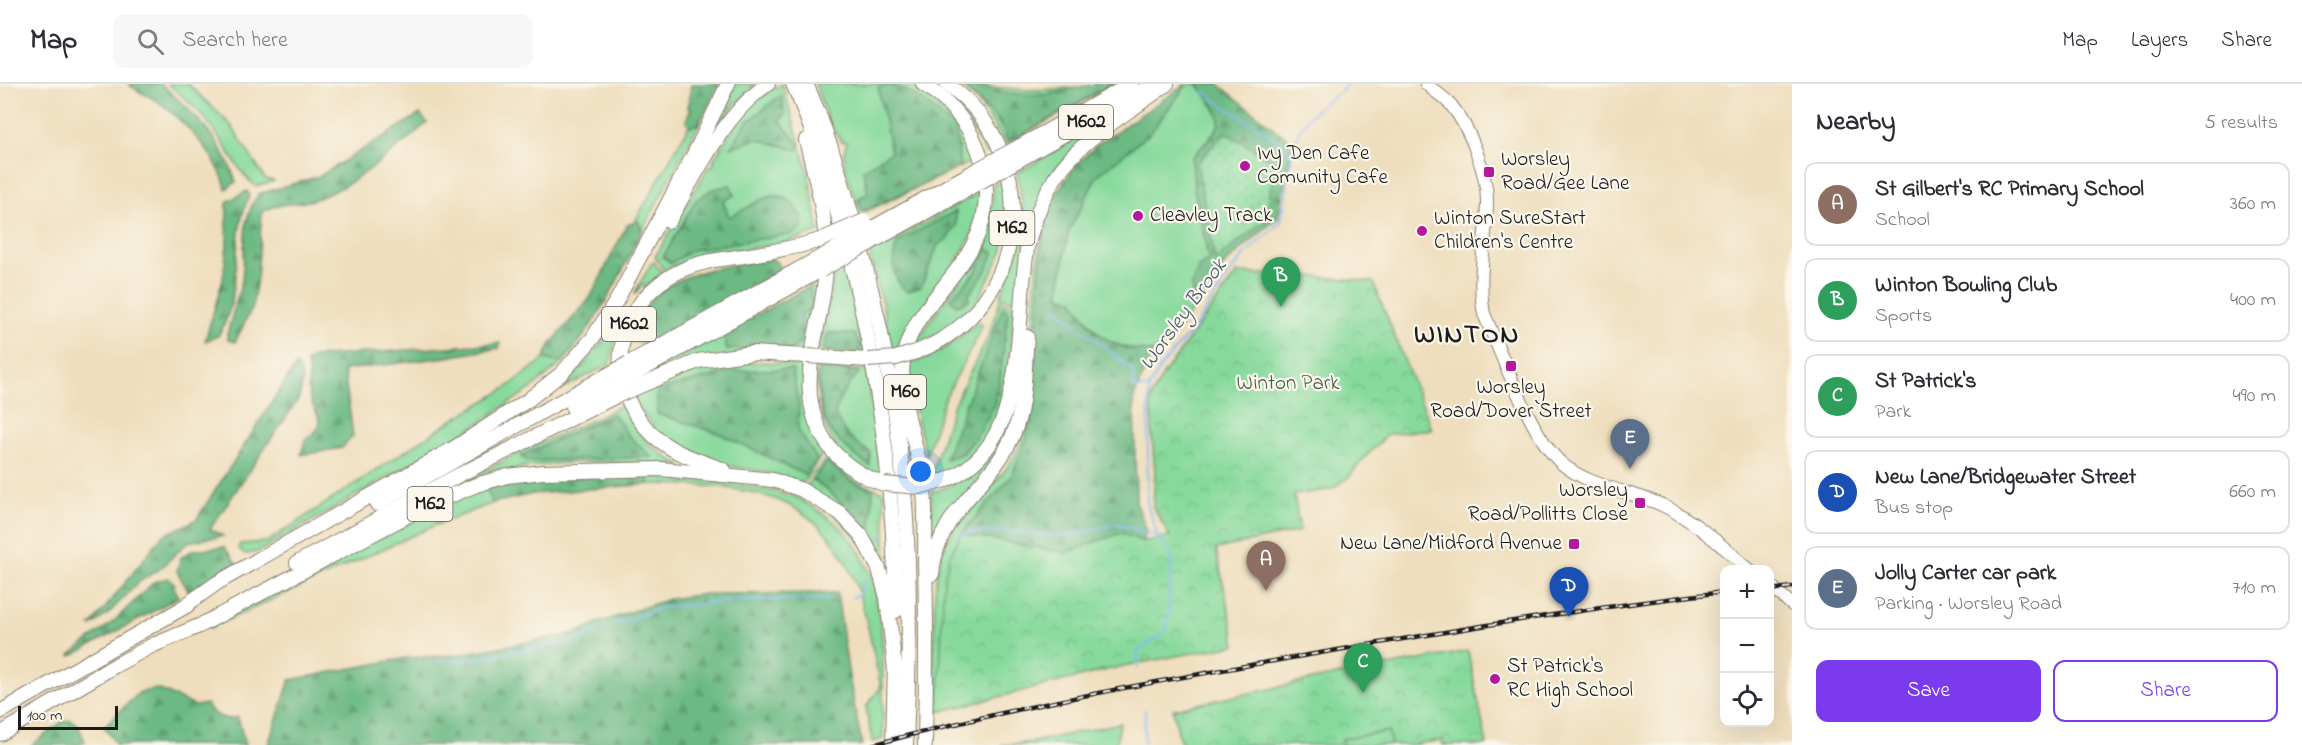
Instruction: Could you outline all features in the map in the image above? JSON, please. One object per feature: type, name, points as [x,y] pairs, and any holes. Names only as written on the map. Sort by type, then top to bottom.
[{"type":"highway","name":"M62","points":[[0,712],[182,608],[227,577],[425,466],[528,400],[575,360],[598,332],[617,300],[691,160],[728,84]]},
{"type":"highway","points":[[422,479],[531,406],[561,382],[592,350],[617,314],[724,130],[745,104],[768,84]]},
{"type":"highway","name":"M60","points":[[792,84],[819,194],[825,243],[826,281],[810,359],[811,407],[822,435],[839,458],[860,474],[884,484],[919,487],[946,480],[968,468],[993,441],[1003,421],[1013,379],[1029,242],[1032,233]]},
{"type":"highway","name":"M60","points":[[792,84],[825,170],[861,303],[876,374],[885,436],[893,523],[896,628],[893,745]]},
{"type":"highway","name":"M60","points":[[806,84],[837,168],[874,301],[895,405],[905,500],[909,628],[906,745]]},
{"type":"highway","name":"M60","points":[[923,84],[952,107],[972,133],[981,158],[986,193],[982,223],[975,243],[963,264],[917,325],[908,341],[904,358],[905,392],[924,491],[927,627],[923,745]]},
{"type":"highway","name":"M62","points":[[614,385],[631,376],[663,375],[707,360],[752,353],[868,360],[896,358],[916,352],[952,332],[969,318],[986,299],[1006,260],[1012,228],[1012,190],[998,145],[981,116],[947,84]]},
{"type":"highway","name":"M602","points":[[740,476],[677,452],[645,427],[633,409],[621,380],[620,358],[625,333],[638,307],[650,292],[681,270],[708,262],[783,250],[820,240],[867,232],[975,178],[1131,84]]},
{"type":"highway","name":"M602","points":[[1015,155],[1155,84]]},
{"type":"highway","name":"M602","points":[[1032,233],[1047,193],[1056,176],[1070,159],[1108,125],[1167,84]]},
{"type":"highway","name":"M602","points":[[422,479],[631,376],[821,263],[867,232],[958,180],[975,178]]},
{"type":"highway","name":"M60","points":[[927,627],[933,566],[943,533],[955,511],[1000,457],[1015,430],[1022,391],[1032,262],[1032,233]]},
{"type":"highway","name":"M602","points":[[457,476],[614,385]]},
{"type":"highway","name":"M62","points":[[149,647],[199,626],[422,508],[457,492],[492,480],[543,472],[606,469],[661,469],[740,476]]},
{"type":"highway","name":"M62","points":[[0,734],[197,618],[457,476]]},
{"type":"highway","name":"M60","points":[[740,476],[773,480],[802,490],[840,513],[857,530],[875,557],[886,589],[895,670]]},
{"type":"highway","name":"M62","points":[[182,608],[221,590],[422,479]]},
{"type":"highway","name":"M60","points":[[905,500],[910,519],[916,572],[923,745]]},
{"type":"main road","points":[[1426,84],[1451,105],[1469,135],[1480,165],[1487,190],[1480,293],[1484,314],[1541,439],[1561,463],[1575,472],[1629,495],[1660,504],[1682,515],[1744,565]]},
{"type":"main road","points":[[1774,588],[1792,604]]},
{"type":"green space","points":[[129,84],[161,84],[206,128],[223,153],[236,182],[226,189],[216,165],[199,140],[157,101]]},
{"type":"green space","points":[[168,84],[188,84],[231,125],[265,179],[275,181],[256,186],[250,181],[204,117]]},
{"type":"green space","points":[[691,84],[719,84],[699,124],[689,126],[686,120],[691,109],[688,108]]},
{"type":"green space","points":[[734,84],[755,84],[734,105],[703,150]]},
{"type":"green space","points":[[782,84],[808,170],[819,232],[779,244],[705,254],[664,270],[655,257],[709,166],[712,166],[715,161],[713,160],[742,116],[760,98]]},
{"type":"green space","points":[[815,84],[908,84],[927,96],[952,119],[967,140],[975,160],[861,214],[845,168],[844,150],[847,143],[842,142],[828,121]]},
{"type":"green space","points":[[958,84],[1042,90],[1115,84],[1006,144],[979,103]]},
{"type":"green space","points":[[1095,84],[1111,85],[1009,142],[998,121],[964,85],[1017,94],[1045,95]]},
{"type":"green space","name":"Cleavley Track","points":[[1197,84],[1219,116],[1217,129],[1192,158],[1194,188],[1209,260],[1192,286],[1193,309],[1176,333],[1153,352],[1124,347],[1113,343],[1096,331],[1072,299],[1059,295],[1068,233],[1097,175],[1149,134],[1185,87],[1184,85]]},
{"type":"green space","points":[[1197,84],[1218,84],[1293,141],[1278,217],[1225,264],[1193,309],[1192,286],[1198,267],[1209,260],[1194,188],[1192,158],[1217,129],[1219,123],[1219,116],[1215,108]]},
{"type":"green space","points":[[888,85],[917,96],[956,130],[960,167],[863,211],[858,199],[868,193],[863,170],[891,152],[878,88]]},
{"type":"green space","points":[[1184,85],[1185,87],[1149,134],[1097,176],[1068,233],[1059,295],[1072,299],[1094,330],[1108,340],[1127,349],[1153,352],[1134,397],[1136,502],[1146,529],[1143,542],[1121,533],[1065,553],[961,534],[1011,477],[1026,440],[1032,410],[1041,252],[1046,217],[1058,190],[1076,165],[1098,144]]},
{"type":"green space","points":[[781,95],[785,113],[780,121],[800,146],[798,150],[757,139],[731,147],[746,123]]},
{"type":"green space","points":[[964,107],[984,130],[995,150],[986,154],[961,109]]},
{"type":"green space","points":[[420,114],[427,123],[374,166],[346,185],[316,199],[275,207],[262,212],[257,278],[252,308],[235,342],[228,340],[227,334],[242,281],[246,223],[252,204],[259,194],[320,176]]},
{"type":"green space","points":[[699,124],[642,231],[638,221],[634,223],[689,126]]},
{"type":"green space","points":[[1096,127],[1052,173],[1016,302],[1000,297],[1021,243],[1022,203],[1017,173]]},
{"type":"green space","points":[[1225,132],[1274,162],[1267,219],[1215,260],[1197,163]]},
{"type":"green space","points":[[1005,179],[1008,193],[1003,250],[976,303],[954,325],[913,348],[977,253],[986,232],[993,185]]},
{"type":"green space","points":[[730,185],[735,195],[723,201],[729,217],[760,200],[778,196],[787,199],[795,206],[803,218],[801,228],[792,234],[692,250],[671,263],[663,257],[696,200],[711,190]]},
{"type":"green space","points":[[247,191],[250,195],[243,212],[234,284],[226,320],[218,336],[205,341],[223,279],[227,245],[227,202]]},
{"type":"green space","points":[[980,192],[977,218],[972,235],[902,351],[892,353],[869,253]]},
{"type":"green space","points":[[956,211],[956,226],[947,239],[938,245],[921,287],[907,292],[895,275],[894,257],[897,242]]},
{"type":"green space","points":[[1046,217],[1041,252],[1032,410],[1026,440],[1011,477],[961,534],[939,678],[938,712],[932,726],[935,599],[939,563],[955,527],[998,479],[1016,453],[1022,438],[1029,397],[1038,255]]},
{"type":"green space","points":[[638,221],[642,231],[616,283],[586,333],[562,363],[544,359],[550,345],[590,298],[627,225]]},
{"type":"green space","points":[[986,249],[994,252],[987,270],[969,294],[969,300],[956,305],[950,299],[975,273]]},
{"type":"green space","points":[[773,259],[783,269],[644,344],[629,341],[646,307],[666,287],[710,269]]},
{"type":"green space","points":[[654,262],[661,274],[645,286],[643,285],[634,294],[651,264]]},
{"type":"green space","points":[[845,267],[865,353],[818,352],[833,273]]},
{"type":"green space","name":"Winton Park","points":[[1237,273],[1325,277],[1373,282],[1432,429],[1388,434],[1350,476],[1332,489],[1294,495],[1300,531],[1216,549],[1236,645],[1123,666],[938,712],[944,580],[949,558],[961,534],[1065,553],[1121,533],[1143,542],[1170,536],[1153,507],[1155,473],[1151,397],[1163,375]]},
{"type":"green space","points":[[820,281],[806,351],[763,350],[634,383],[724,332],[727,350],[771,346],[791,350],[802,341],[801,314],[810,310],[812,303],[810,286]]},
{"type":"green space","points":[[810,286],[812,303],[810,310],[802,314],[802,341],[791,350],[771,346],[727,350],[724,332]]},
{"type":"green space","points":[[1000,301],[1014,306],[1014,315],[1004,390],[997,413],[988,434],[974,452],[955,467],[930,478],[953,406],[989,335]]},
{"type":"green space","points":[[1003,307],[1008,312],[1000,380],[994,405],[982,429],[964,453],[945,459]]},
{"type":"green space","points":[[620,318],[610,364],[564,388],[602,343]]},
{"type":"green space","points":[[978,322],[982,325],[980,332],[945,398],[926,456],[912,396],[909,364],[938,352]]},
{"type":"green space","points":[[828,333],[855,334],[861,347],[857,355],[823,351]]},
{"type":"green space","points":[[500,343],[499,348],[447,357],[344,370],[353,436],[342,448],[301,455],[305,439],[314,433],[320,423],[309,391],[306,362],[313,357]]},
{"type":"green space","points":[[544,359],[562,363],[532,388],[462,434],[258,552],[245,554],[238,548],[240,544],[267,542],[454,419],[505,389]]},
{"type":"green space","points":[[766,362],[805,366],[803,389],[806,411],[823,453],[805,481],[801,483],[769,473],[719,464],[666,443],[632,399],[697,372],[729,365]]},
{"type":"green space","points":[[296,365],[302,377],[299,398],[210,529],[223,536],[188,542],[163,566],[138,583],[108,614],[90,627],[162,536],[196,520]]},
{"type":"green space","points":[[816,367],[867,370],[878,459],[881,461],[883,477],[857,466],[836,447],[820,409]]},
{"type":"green space","points":[[792,369],[799,406],[798,430],[817,459],[805,475],[718,433],[657,414],[657,391],[731,371]]},
{"type":"green space","points":[[819,369],[859,372],[841,396],[835,413],[849,436],[871,453],[870,466],[844,446],[828,426],[820,402]]},
{"type":"green space","points":[[621,405],[633,425],[647,441],[663,455],[683,466],[604,462],[564,463],[525,467],[457,486],[525,449],[600,417]]},
{"type":"green space","points":[[1013,409],[1005,445],[937,532],[931,544],[931,492],[961,480],[984,462],[1001,438]]},
{"type":"green space","points":[[614,414],[628,435],[652,457],[527,461],[520,456]]},
{"type":"green space","points":[[827,457],[854,480],[884,492],[889,587],[880,562],[807,487]]},
{"type":"green space","points":[[827,462],[852,482],[873,490],[871,530],[866,532],[835,497],[813,480]]},
{"type":"green space","points":[[649,477],[743,485],[790,495],[814,508],[841,528],[860,553],[872,580],[879,610],[882,642],[883,739],[872,742],[866,707],[881,687],[860,597],[840,552],[821,528],[798,510],[772,498],[714,487],[649,484]]},
{"type":"green space","points":[[649,477],[649,484],[533,494],[493,503],[486,488],[540,479]]},
{"type":"green space","points":[[486,488],[493,503],[439,524],[432,510]]},
{"type":"green space","points":[[431,512],[433,520],[438,524],[210,628],[208,626]]},
{"type":"green space","points":[[224,547],[237,564],[188,591],[177,571],[181,557],[193,550]]},
{"type":"green space","points":[[168,578],[175,584],[173,586],[179,597],[72,656],[70,655],[114,621],[154,582]]},
{"type":"green space","points":[[837,593],[862,745],[268,745],[290,680],[406,658],[456,655],[577,633],[597,623],[669,599],[706,594]]},
{"type":"green space","points":[[1468,651],[1487,745],[1443,745],[1442,740],[1411,745],[1391,745],[1388,731],[1342,739],[1342,745],[1185,745],[1180,741],[1173,709]]},
{"type":"green space","points":[[158,689],[195,706],[206,704],[212,711],[228,719],[238,717],[245,745],[116,745],[104,726],[140,692]]},
{"type":"green space","points":[[70,720],[77,723],[85,741],[80,745],[32,745],[62,722]]},
{"type":"green space","points":[[1120,723],[1116,745],[1001,745],[1033,742]]},
{"type":"green space","points":[[1389,731],[1391,745],[1342,745],[1341,739]]},
{"type":"waterway","points":[[1293,154],[1297,137],[1304,123],[1347,84]]},
{"type":"waterway","name":"Worsley Brook","points":[[1138,668],[1138,651],[1167,631],[1171,555],[1157,534],[1147,503],[1149,388],[1162,365],[1197,324],[1228,275],[1246,253],[1279,224],[1292,155],[1283,144],[1203,92]]},
{"type":"waterway","points":[[1054,307],[1133,370],[1134,388],[1149,388]]},
{"type":"waterway","points":[[960,536],[968,532],[1003,531],[1065,536],[1119,524],[1153,535],[1157,534]]},
{"type":"waterway","points":[[876,541],[884,537]]},
{"type":"waterway","points":[[852,597],[858,596],[865,578]]},
{"type":"waterway","points":[[613,625],[661,608],[726,601],[831,599]]},
{"type":"waterway","points":[[436,661],[466,660],[576,641],[604,629]]},
{"type":"waterway","name":"Worsley Brook","points":[[1144,745],[1145,710]]},
{"type":"railway","points":[[1774,589],[1792,587]]},
{"type":"railway","points":[[872,745],[1026,708],[1181,677],[1504,622],[1720,593]]},
{"type":"place","name":"Ivy Den Cafe Comunity Cafe","points":[[1245,166]]},
{"type":"place","name":"Worsley Road/Gee Lane","points":[[1489,172]]},
{"type":"place","name":"Cleavley Track","points":[[1138,216]]},
{"type":"place","name":"Winton SureStart Children's Centre","points":[[1422,231]]},
{"type":"place","name":"Winton Bowling Club","points":[[1281,307]]},
{"type":"place","name":"Worsley Road/Dover Street","points":[[1511,366]]},
{"type":"place","name":"Jolly Carter car park","points":[[1630,469]]},
{"type":"place","name":"Worsley Road/Pollitts Close","points":[[1640,503]]},
{"type":"place","name":"New Lane/Midford Avenue","points":[[1574,544]]},
{"type":"place","name":"St Gilbert's RC Primary School","points":[[1266,591]]},
{"type":"place","name":"New Lane/Bridgewater Street","points":[[1569,617]]},
{"type":"place","name":"St Patrick's RC High School","points":[[1495,679]]},
{"type":"place","name":"St Patrick's","points":[[1363,693]]},
{"type":"district","name":"WINTON","points":[[1467,335]]}]
